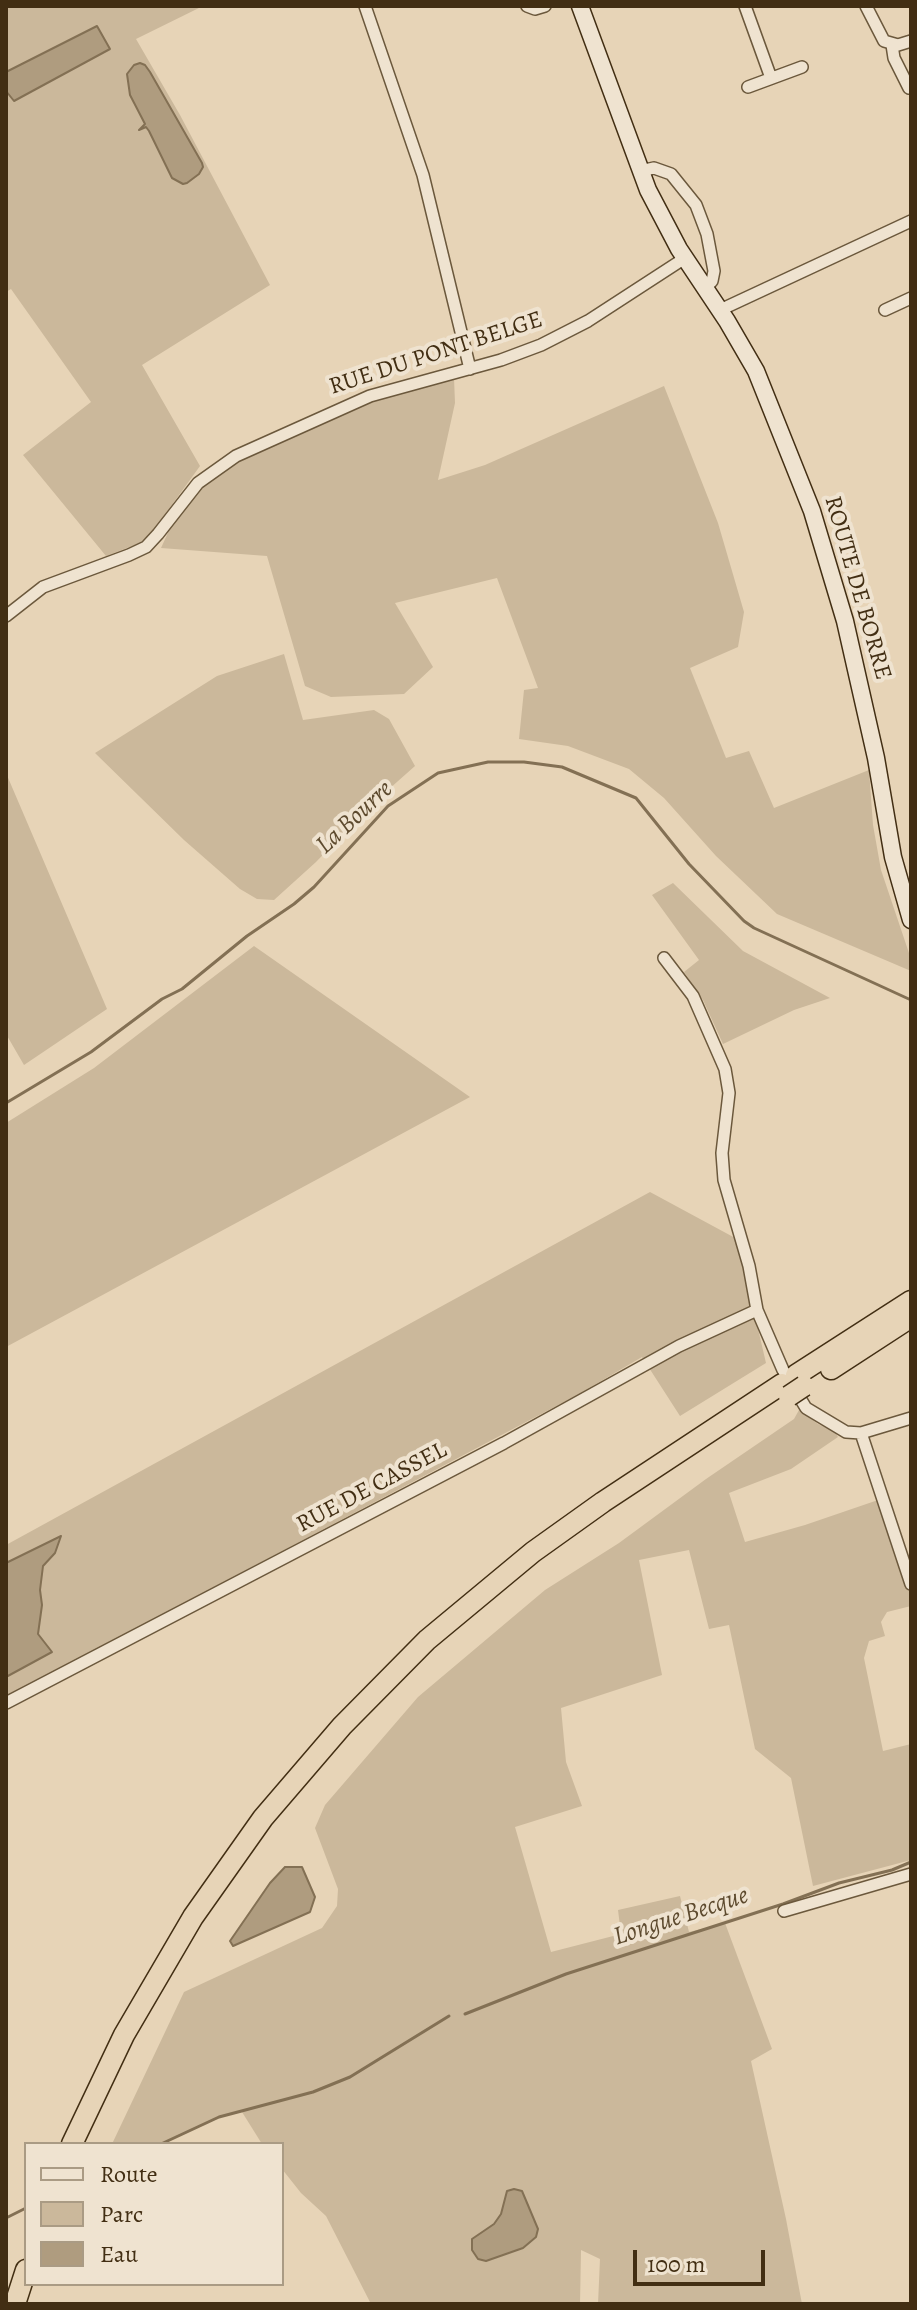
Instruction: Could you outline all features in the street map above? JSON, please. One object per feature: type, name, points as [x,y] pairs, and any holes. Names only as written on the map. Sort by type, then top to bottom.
[{"type":"highway","points":[[87,2142],[139,2033],[196,1936],[276,1823],[353,1732],[425,1659],[538,1564],[911,1301]]},
{"type":"highway","points":[[73,2142],[124,2035],[188,1924],[269,1811],[354,1713],[439,1629],[533,1552],[639,1477],[911,1317]]},
{"type":"highway","points":[[15,2304],[24,2276]]},
{"type":"main road","name":"ROUTE DE BORRE","points":[[580,6],[640,171],[664,224],[741,343],[765,390],[822,542],[858,676],[876,758],[890,845],[907,896],[911,920]]},
{"type":"street","points":[[365,6],[423,175],[470,369]]},
{"type":"street","points":[[527,6],[535,9],[545,6]]},
{"type":"street","points":[[745,6],[771,78]]},
{"type":"street","points":[[866,6],[881,37],[892,45],[911,41]]},
{"type":"street","points":[[892,45],[893,55],[909,88]]},
{"type":"street","points":[[748,87],[802,67]]},
{"type":"street","points":[[640,171],[654,168],[667,172],[679,181],[696,205],[706,228],[714,271],[712,281],[705,288]]},
{"type":"street","points":[[720,310],[911,221]]},
{"type":"street","name":"RUE DU PONT BELGE","points":[[6,616],[30,595],[50,583],[146,547],[198,483],[236,456],[361,399],[470,369],[560,337],[685,258]]},
{"type":"street","points":[[885,310],[911,298]]},
{"type":"street","points":[[664,958],[697,1002],[727,1075],[729,1093],[723,1171],[749,1266],[757,1310],[776,1357],[803,1405],[846,1432],[861,1433],[911,1418]]},
{"type":"street","name":"RUE DE CASSEL","points":[[6,1703],[553,1417],[679,1346],[757,1310]]},
{"type":"street","points":[[861,1433],[911,1584]]},
{"type":"street","points":[[784,1911],[911,1874]]},
{"type":"green space","points":[[6,6],[203,6],[136,39],[270,285],[142,365],[200,466],[153,531],[140,543],[106,556],[23,455],[91,402],[11,289],[6,292]]},
{"type":"green space","points":[[454,378],[455,403],[438,480],[485,465],[664,386],[718,523],[744,612],[738,647],[690,668],[726,758],[749,751],[774,808],[869,770],[873,825],[881,870],[911,959],[911,971],[777,914],[716,856],[664,798],[629,769],[568,746],[519,739],[524,690],[538,688],[497,578],[395,603],[433,667],[404,694],[331,697],[305,686],[267,556],[161,548],[176,515],[204,484],[225,468],[377,400]]},
{"type":"green space","points":[[284,654],[303,720],[374,710],[389,719],[415,766],[274,900],[257,899],[240,889],[184,840],[95,753],[217,676]]},
{"type":"green space","points":[[6,773],[107,1009],[24,1065],[6,1034]]},
{"type":"green space","points":[[673,883],[743,951],[830,998],[794,1010],[723,1044],[703,1000],[684,972],[699,960],[652,895]]},
{"type":"green space","points":[[254,946],[470,1097],[6,1347],[6,1123],[94,1068]]},
{"type":"green space","points":[[650,1192],[737,1239],[766,1363],[680,1416],[642,1357],[579,1394],[6,1697],[6,1545]]},
{"type":"green space","points":[[799,1410],[835,1432],[838,1437],[791,1469],[729,1493],[745,1542],[881,1499],[911,1591],[911,1606],[887,1612],[881,1622],[885,1636],[869,1641],[864,1658],[883,1751],[911,1744],[911,1860],[813,1886],[791,1778],[755,1749],[729,1625],[709,1629],[689,1550],[639,1560],[662,1675],[561,1708],[566,1762],[582,1806],[515,1827],[551,1952],[621,1934],[618,1910],[680,1896],[689,1932],[725,1923],[772,2049],[751,2061],[802,2304],[598,2304],[600,2259],[581,2250],[580,2304],[371,2304],[326,2216],[284,2172],[284,2142],[261,2142],[242,2112],[219,2117],[163,2142],[113,2142],[184,1992],[322,1928],[337,1906],[338,1889],[315,1828],[325,1805],[418,1697],[545,1590],[619,1543],[794,1419]]},
{"type":"water","points":[[97,26],[110,49],[14,101],[6,91],[6,72]]},
{"type":"water","points":[[140,63],[150,72],[202,163],[199,174],[187,183],[172,178],[149,131],[146,127],[139,130],[145,124],[130,95],[127,74]]},
{"type":"water","points":[[61,1536],[55,1553],[43,1566],[40,1590],[42,1605],[38,1634],[52,1652],[6,1677],[6,1563]]},
{"type":"water","points":[[285,1867],[302,1867],[315,1897],[310,1912],[233,1946],[230,1941],[270,1883]]},
{"type":"water","points":[[507,2191],[522,2191],[538,2229],[536,2237],[523,2248],[486,2261],[478,2259],[472,2250],[472,2239],[494,2224],[501,2214]]},
{"type":"waterway","name":"La Bourre","points":[[6,1103],[91,1052],[162,999],[182,989],[247,936],[294,904],[314,887],[388,806],[438,773],[488,762],[524,762],[562,767],[636,798],[689,864],[744,921],[911,1000]]},
{"type":"waterway","name":"Longue Becque","points":[[465,2014],[566,1974],[911,1862]]},
{"type":"waterway","name":"Longue Becque","points":[[165,2142],[219,2117],[313,2092],[350,2077],[449,2016]]},
{"type":"waterway","name":"Longue Becque","points":[[6,2218],[24,2209]]}]
